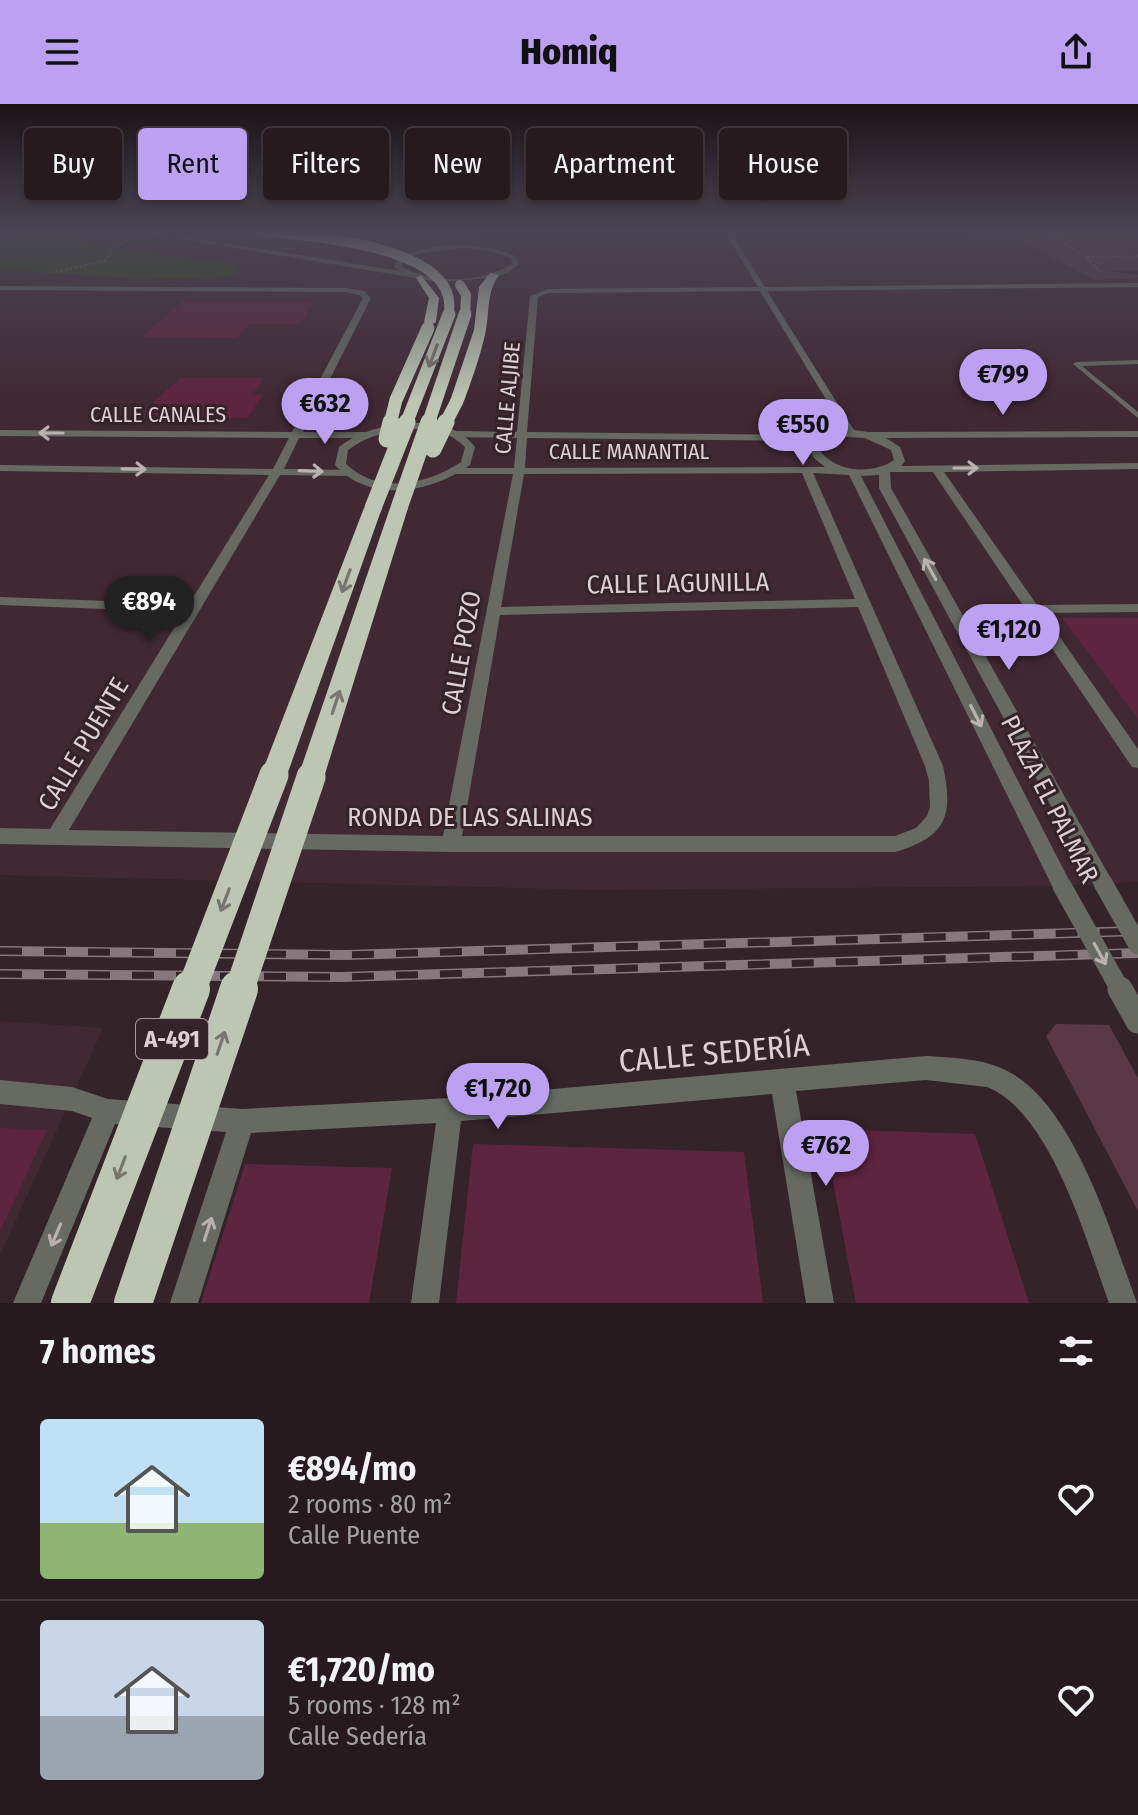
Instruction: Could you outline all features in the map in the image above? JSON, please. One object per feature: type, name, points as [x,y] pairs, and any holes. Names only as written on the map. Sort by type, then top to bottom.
[{"type":"highway","points":[[392,456],[387,438],[396,400],[430,322],[434,298],[424,287]]},
{"type":"highway","name":"A-491","points":[[70,1303],[274,775],[392,456],[446,323],[451,301],[446,287]]},
{"type":"highway","name":"A-491","points":[[133,1303],[465,318],[466,295],[460,287]]},
{"type":"highway","points":[[413,466],[433,449],[457,401],[486,306],[484,287]]},
{"type":"street","points":[[762,288],[893,287]]},
{"type":"street","points":[[0,288],[59,289]]},
{"type":"street","points":[[762,288],[851,433]]},
{"type":"street","name":"CALLE ALJIBE","points":[[519,470],[534,296],[548,291],[762,288]]},
{"type":"street","name":"CALLE PUENTE","points":[[55,837],[277,471],[367,298],[361,293],[59,289]]},
{"type":"street","name":"CALLE MANANTIAL","points":[[364,435],[414,425],[446,429],[458,434],[521,436],[818,438],[832,433],[868,435]]},
{"type":"street","name":"CALLE CANALES","points":[[0,433],[364,435]]},
{"type":"street","points":[[457,471],[470,455],[470,447],[458,434]]},
{"type":"street","points":[[868,435],[1138,434]]},
{"type":"street","points":[[346,473],[340,465],[343,449],[364,435]]},
{"type":"street","name":"PLAZA EL PALMAR","points":[[868,435],[889,443],[900,455],[896,465],[886,470],[885,488],[1138,945]]},
{"type":"street","points":[[818,438],[812,446],[816,455],[829,464],[851,470]]},
{"type":"street","points":[[886,470],[1138,466]]},
{"type":"street","points":[[0,468],[346,473]]},
{"type":"street","points":[[936,468],[1138,762]]},
{"type":"street","name":"CALLE POZO","points":[[451,844],[519,470]]},
{"type":"street","name":"PLAZA EL PALMAR","points":[[851,470],[1062,886],[1138,1021]]},
{"type":"street","name":"CALLE MANANTIAL","points":[[346,473],[356,479],[389,486],[427,483],[457,471],[886,470]]},
{"type":"street","points":[[807,472],[864,603]]},
{"type":"street","points":[[0,601],[194,608]]},
{"type":"street","name":"CALLE LAGUNILLA","points":[[493,611],[864,603]]},
{"type":"street","name":"RONDA DE LAS SALINAS","points":[[0,836],[451,844],[895,844],[917,839],[933,825],[940,810],[940,789],[934,766],[864,603]]},
{"type":"street","points":[[1033,609],[1138,608]]},
{"type":"street","name":"CALLE SEDERÍA","points":[[0,1092],[72,1099],[108,1111],[242,1121],[450,1110],[926,1068],[962,1071],[1004,1082],[1034,1110],[1062,1148],[1123,1303]]},
{"type":"street","points":[[782,1081],[820,1303]]},
{"type":"street","points":[[425,1303],[450,1110]]},
{"type":"street","points":[[27,1303],[108,1111]]},
{"type":"street","points":[[184,1303],[242,1121]]},
{"type":"lane","points":[[28,294],[36,289]]},
{"type":"lane","points":[[50,294],[59,289]]},
{"type":"lane","points":[[1138,362],[1076,364],[1138,416]]},
{"type":"shaded area","points":[[0,287],[1138,287],[1138,882],[1062,886],[596,890],[0,875]]},
{"type":"shaded area","points":[[0,1021],[103,1028],[0,1255]]},
{"type":"shaded area","points":[[1056,1024],[1109,1025],[1138,1078],[1138,1211],[1046,1036]]},
{"type":"building","points":[[183,301],[315,301],[300,324],[249,324],[237,338],[141,337]]},
{"type":"building","points":[[180,378],[264,378],[252,395],[264,394],[247,418],[140,415]]},
{"type":"building","points":[[1062,618],[1138,618],[1138,718]]},
{"type":"building","points":[[0,1128],[47,1130],[0,1231]]},
{"type":"building","points":[[823,1129],[975,1134],[1029,1303],[856,1303]]},
{"type":"building","points":[[473,1144],[744,1152],[763,1303],[456,1303]]},
{"type":"building","points":[[245,1164],[392,1168],[369,1303],[201,1303]]},
{"type":"railway","points":[[0,951],[346,955],[1138,931]]},
{"type":"railway","points":[[0,974],[341,977],[1138,953]]}]
